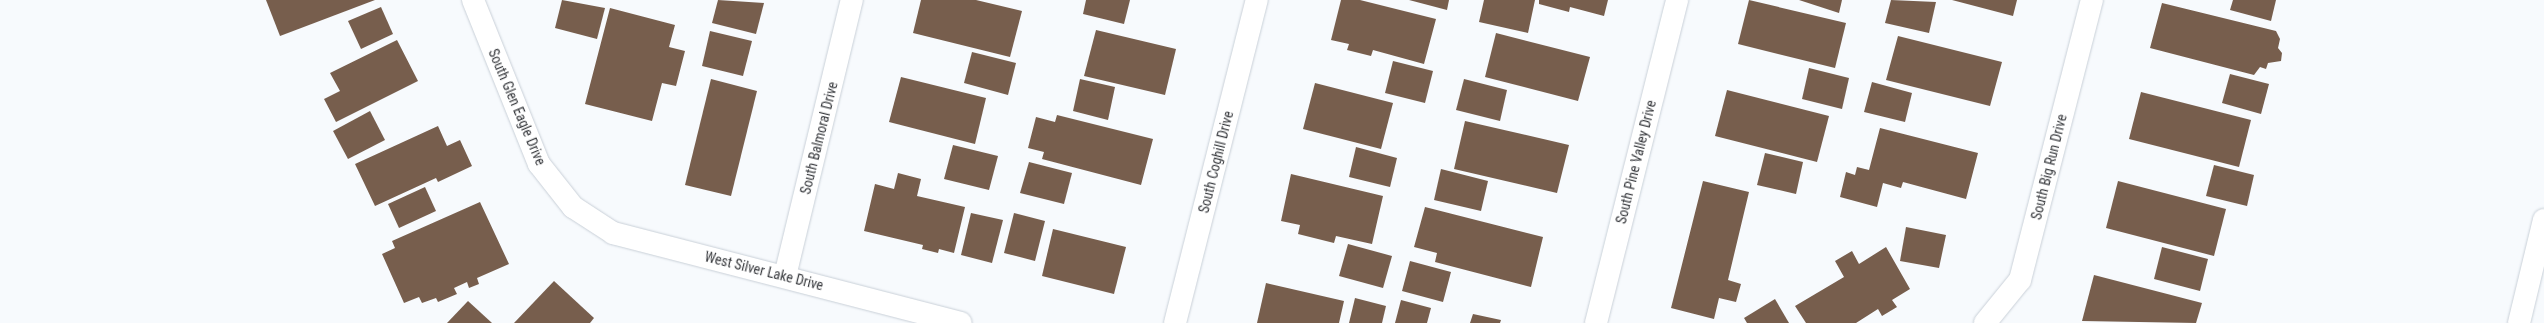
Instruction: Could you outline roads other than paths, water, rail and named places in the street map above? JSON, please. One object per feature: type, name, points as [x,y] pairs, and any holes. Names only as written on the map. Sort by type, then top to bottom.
[{"type":"street","name":"South Glen Eagle Drive","points":[[473,0],[539,164],[573,207]]},
{"type":"street","name":"South Balmoral Drive","points":[[785,276],[852,0]]},
{"type":"street","name":"South Coghill Drive","points":[[1175,323],[1257,0]]},
{"type":"street","name":"South Pine Valley Drive","points":[[1596,323],[1677,0]]},
{"type":"street","name":"South Big Run Drive","points":[[1985,323],[2020,280],[2092,0]]},
{"type":"street","name":"West Silver Lake Drive","points":[[573,207],[613,233],[785,276],[961,323]]},
{"type":"street","points":[[2524,322],[2544,220]]}]
